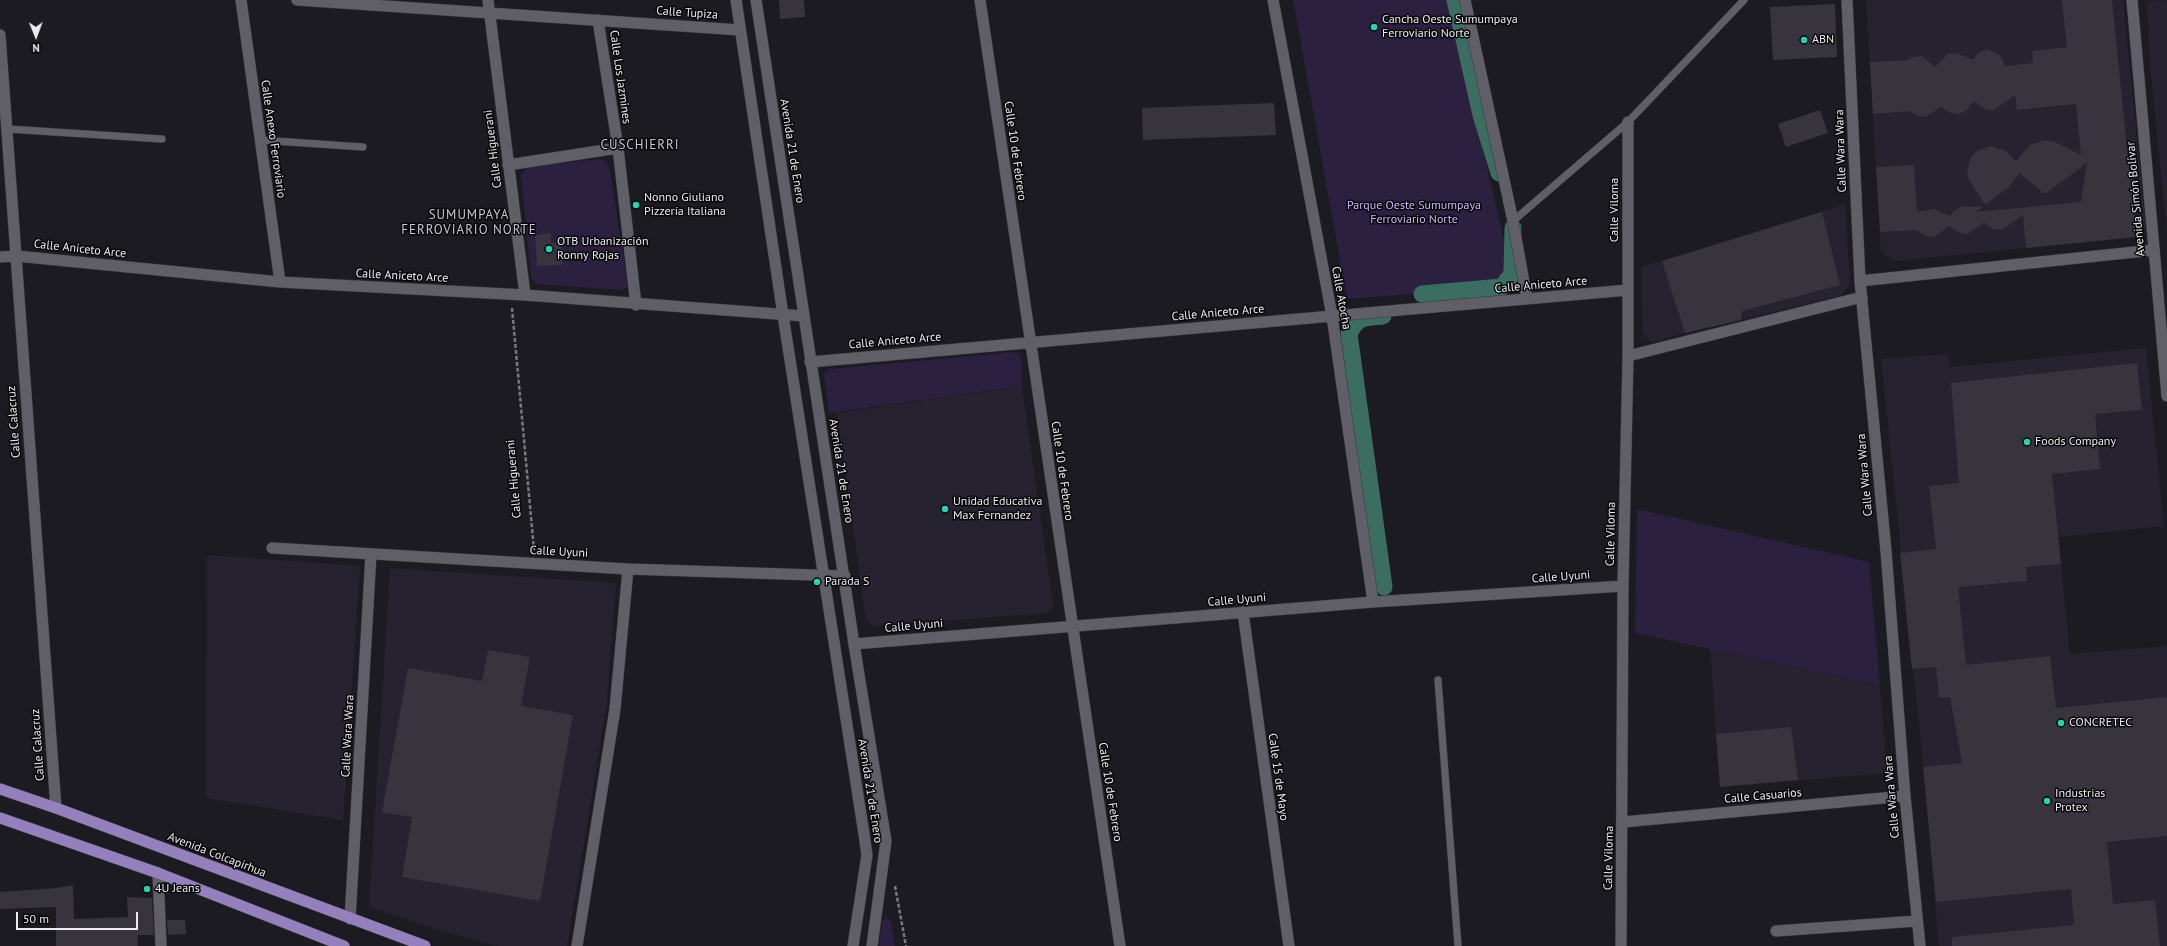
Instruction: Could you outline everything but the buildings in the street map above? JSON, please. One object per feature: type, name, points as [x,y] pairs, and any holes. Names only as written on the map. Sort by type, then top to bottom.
[{"type":"main road","name":"Avenida Colcapirhua","points":[[0,789],[56,808],[425,946]]},
{"type":"main road","points":[[0,818],[158,873],[344,946]]},
{"type":"street","name":"Calle Anexo Ferroviario","points":[[241,0],[280,282]]},
{"type":"street","name":"Calle Tupiza","points":[[297,0],[740,30]]},
{"type":"street","name":"Calle Higuerani","points":[[488,0],[491,13],[508,165],[525,295]]},
{"type":"street","name":"Avenida 21 de Enero","points":[[736,0],[783,315],[867,855],[853,946]]},
{"type":"street","name":"Avenida 21 de Enero","points":[[756,0],[810,362],[886,841],[872,946]]},
{"type":"street","name":"Calle 10 de Febrero","points":[[980,0],[1071,626],[1120,946]]},
{"type":"street","name":"Calle Atocha","points":[[1273,0],[1332,316],[1373,602]]},
{"type":"street","points":[[1465,0],[1513,221],[1527,299]]},
{"type":"street","name":"Calle Wara Wara","points":[[1847,0],[1860,281],[1886,550],[1905,796],[1920,946]]},
{"type":"street","name":"Avenida Simón Bolívar","points":[[2132,0],[2167,396]]},
{"type":"street","name":"Calle Los Jazmines","points":[[598,20],[618,148],[636,304]]},
{"type":"street","name":"Calle Calacruz","points":[[0,35],[56,808]]},
{"type":"street","name":"Calle Viloma","points":[[1621,946],[1623,822],[1623,586],[1628,356],[1628,122]]},
{"type":"street","points":[[508,165],[618,148]]},
{"type":"street","points":[[1860,281],[2154,250]]},
{"type":"street","name":"Calle Aniceto Arce","points":[[0,257],[16,256],[280,282],[525,295],[804,316]]},
{"type":"street","name":"Calle Aniceto Arce","points":[[810,362],[1628,290]]},
{"type":"street","points":[[1628,356],[1862,297]]},
{"type":"street","name":"Calle Uyuni","points":[[272,548],[628,570],[824,574],[845,576]]},
{"type":"street","name":"Calle Wara Wara","points":[[350,919],[371,554]]},
{"type":"street","points":[[577,946],[616,709],[628,570]]},
{"type":"street","name":"Calle Uyuni","points":[[854,644],[1373,602],[1623,586]]},
{"type":"street","name":"Calle 15 de Mayo","points":[[1242,612],[1289,946]]},
{"type":"street","name":"Calle Casuarios","points":[[1623,822],[1905,796]]},
{"type":"street","points":[[158,873],[161,946]]},
{"type":"street","points":[[1776,931],[1917,921]]},
{"type":"lane","points":[[1513,221],[1628,122],[1744,0]]},
{"type":"lane","points":[[8,129],[162,139]]},
{"type":"lane","points":[[260,140],[363,147]]},
{"type":"lane","points":[[1438,680],[1458,946]]},
{"type":"path","name":"Calle Higuerani","points":[[511,303],[535,564]]},
{"type":"path","points":[[894,879],[906,946]]},
{"type":"shaded area","points":[[1866,0],[2123,0],[2146,228],[2136,237],[1896,261],[1881,252]]},
{"type":"shaded area","points":[[2167,0],[2167,233],[2150,64],[2147,1]]},
{"type":"shaded area","points":[[1845,204],[1850,285],[1840,296],[1685,333],[1652,343],[1643,334],[1641,267]]},
{"type":"shaded area","points":[[2146,348],[2164,526],[2058,537],[2070,654],[2167,646],[2167,946],[1939,946],[1922,752],[1881,359],[1947,354],[1950,367]]},
{"type":"shaded area","name":"Unidad Educativa Max Fernandez","points":[[1022,386],[1053,606],[1048,613],[873,626],[866,620],[837,413]]},
{"type":"shaded area","points":[[207,555],[360,566],[343,820],[206,798]]},
{"type":"shaded area","points":[[390,568],[616,583],[607,702],[567,946],[498,946],[438,930],[369,907]]},
{"type":"shaded area","points":[[1710,648],[1880,685],[1887,773],[1720,787]]},
{"type":"green space","name":"Parque Oeste Sumumpaya Ferroviario Norte","points":[[1293,0],[1447,0],[1512,274],[1502,287],[1347,299]]},
{"type":"green space","points":[[603,159],[609,165],[628,285],[626,288],[620,290],[536,284],[531,277],[521,175],[529,166]]},
{"type":"green space","points":[[1015,352],[1020,354],[1022,361],[1022,386],[829,413],[824,373],[829,369]]},
{"type":"green space","points":[[1637,509],[1869,562],[1880,685],[1635,633]]},
{"type":"green space","points":[[886,917],[891,921],[895,946],[879,946],[882,921]]},
{"type":"waterway","points":[[1455,0],[1481,115],[1499,173]]},
{"type":"waterway","points":[[1422,294],[1502,287],[1512,274],[1513,228]]},
{"type":"waterway","points":[[1383,316],[1362,319],[1355,324],[1349,334],[1384,587]]},
{"type":"place","name":"Cancha Oeste Sumumpaya Ferroviario Norte","points":[[1374,27]]},
{"type":"place","name":"ABN","points":[[1804,40]]},
{"type":"place","name":"Nonno Giuliano Pizzería Italiana","points":[[636,205]]},
{"type":"place","name":"OTB Urbanización Ronny Rojas","points":[[549,249]]},
{"type":"place","name":"Foods Company","points":[[2027,442]]},
{"type":"place","name":"Unidad Educativa Max Fernandez","points":[[945,509]]},
{"type":"place","name":"Parada S","points":[[817,582]]},
{"type":"place","name":"CONCRETEC","points":[[2061,723]]},
{"type":"place","name":"Industrias Protex","points":[[2047,801]]},
{"type":"place","name":"4U Jeans","points":[[147,889]]},
{"type":"district","name":"CUSCHIERRI","points":[[640,145]]},
{"type":"district","name":"SUMUMPAYA FERROVIARIO NORTE","points":[[469,222]]}]
